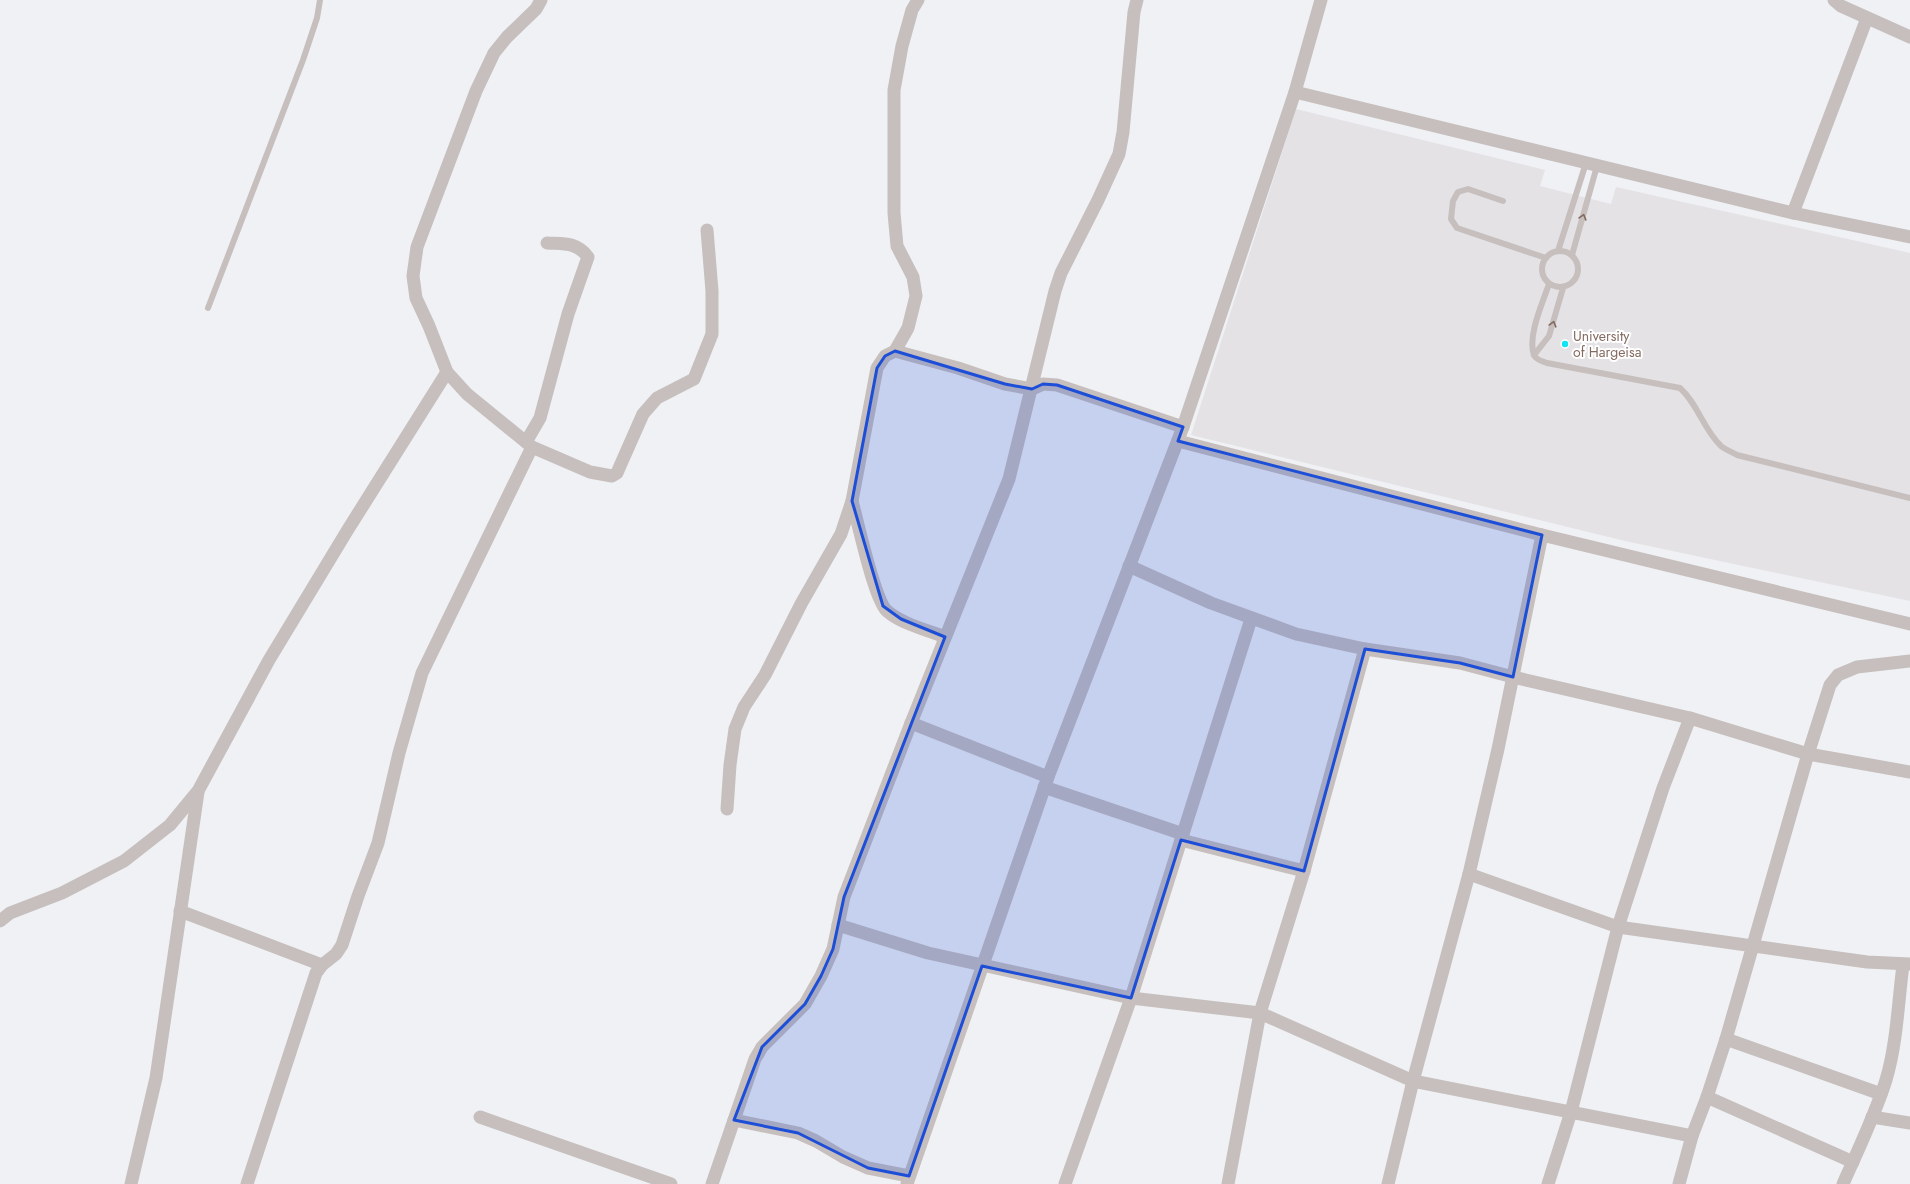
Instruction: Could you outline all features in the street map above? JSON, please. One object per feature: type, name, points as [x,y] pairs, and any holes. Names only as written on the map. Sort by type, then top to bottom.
[{"type":"street","points":[[541,0],[536,9],[507,37],[494,53],[476,91],[417,247],[413,276],[416,298],[447,372],[467,394],[529,444],[590,472],[612,476],[617,473],[643,414],[657,398],[694,379],[712,334],[712,291],[707,230]]},
{"type":"street","points":[[727,809],[730,766],[735,729],[744,707],[765,675],[801,604],[841,534],[852,501],[877,368],[885,356],[895,351],[908,328],[916,296],[913,277],[897,246],[894,213],[894,90],[904,39],[912,10],[918,0]]},
{"type":"street","points":[[712,1184],[755,1059],[762,1046],[805,1004],[821,976],[833,949],[844,897],[911,723],[1009,479],[1055,291],[1061,273],[1098,200],[1119,154],[1123,132],[1134,12],[1137,0]]},
{"type":"street","points":[[734,1120],[798,1134],[816,1140],[843,1157],[868,1168],[908,1180],[1046,782],[1183,427],[1295,92],[1321,0]]},
{"type":"street","points":[[1834,0],[1841,6],[1910,37]]},
{"type":"street","points":[[1793,213],[1866,18]]},
{"type":"street","points":[[1295,92],[1793,213],[1910,237]]},
{"type":"street","points":[[247,1184],[314,979],[322,965],[336,954],[342,945],[358,896],[378,843],[399,753],[422,673],[540,418],[566,321],[588,257],[582,250],[569,244],[547,243]]},
{"type":"street","points":[[895,351],[958,368],[1005,384],[1032,389],[1043,384],[1057,385],[1183,427]]},
{"type":"street","points":[[0,921],[10,912],[62,893],[124,861],[170,825],[198,791],[269,660],[347,531],[447,372]]},
{"type":"street","points":[[1178,441],[1542,535],[1910,624]]},
{"type":"street","points":[[852,501],[876,591],[883,606],[901,619],[945,637]]},
{"type":"street","points":[[1388,1184],[1413,1081],[1469,874],[1513,677],[1542,535]]},
{"type":"street","points":[[1129,566],[1211,603],[1251,619],[1296,634],[1365,648],[1460,662],[1513,677],[1690,718],[1808,754],[1910,772]]},
{"type":"street","points":[[1065,1184],[1131,998],[1251,619]]},
{"type":"street","points":[[1228,1184],[1260,1013],[1304,871],[1365,648]]},
{"type":"street","points":[[1679,1184],[1692,1136],[1707,1097],[1726,1039],[1808,754],[1830,685],[1838,675],[1857,667],[1910,662]]},
{"type":"street","points":[[1548,1184],[1571,1112],[1618,927],[1663,788],[1690,718]]},
{"type":"street","points":[[911,723],[1046,782],[1182,837],[1304,871]]},
{"type":"street","points":[[131,1184],[156,1078],[198,791]]},
{"type":"street","points":[[1469,874],[1618,927],[1867,962],[1906,965],[1892,1054],[1881,1094],[1843,1184]]},
{"type":"street","points":[[180,911],[322,965]]},
{"type":"street","points":[[838,925],[928,953],[1131,998],[1260,1013],[1413,1081],[1692,1136]]},
{"type":"street","points":[[1726,1039],[1881,1094]]},
{"type":"street","points":[[1707,1097],[1852,1162]]},
{"type":"street","points":[[480,1117],[671,1184]]},
{"type":"street","points":[[1872,1118],[1910,1123]]},
{"type":"lane","points":[[208,308],[303,60],[317,18],[320,0]]},
{"type":"lane","points":[[1558,251],[1591,165]]},
{"type":"lane","points":[[1572,255],[1591,165]]},
{"type":"lane","points":[[1503,201],[1468,189],[1458,192],[1453,201],[1451,219],[1457,228],[1546,258]]},
{"type":"lane","points":[[1558,251],[1566,252],[1572,255],[1579,267],[1575,281],[1570,286],[1562,288],[1549,284],[1542,271],[1546,258],[1551,253],[1558,251]]},
{"type":"lane","points":[[1549,284],[1533,331],[1534,355],[1538,360],[1547,363],[1680,388],[1690,396],[1710,432],[1722,446],[1737,455],[1910,498]]},
{"type":"lane","points":[[1534,355],[1549,336],[1562,288]]},
{"type":"highlighted area","points":[[895,351],[1005,384],[1032,389],[1043,384],[1057,385],[1183,427],[1178,441],[1542,535],[1513,677],[1460,663],[1365,649],[1304,871],[1181,840],[1131,998],[982,966],[909,1176],[868,1168],[798,1133],[734,1120],[762,1047],[805,1004],[821,976],[833,949],[844,897],[945,637],[901,619],[883,606],[852,501],[877,368],[885,356]]},
{"type":"shaded area","name":"University of Hargeisa","points":[[1296,109],[1545,170],[1540,186],[1611,204],[1616,187],[1910,253],[1910,601],[1625,541],[1191,435]]},
{"type":"place","name":"University of Hargeisa","points":[[1565,344]]}]
